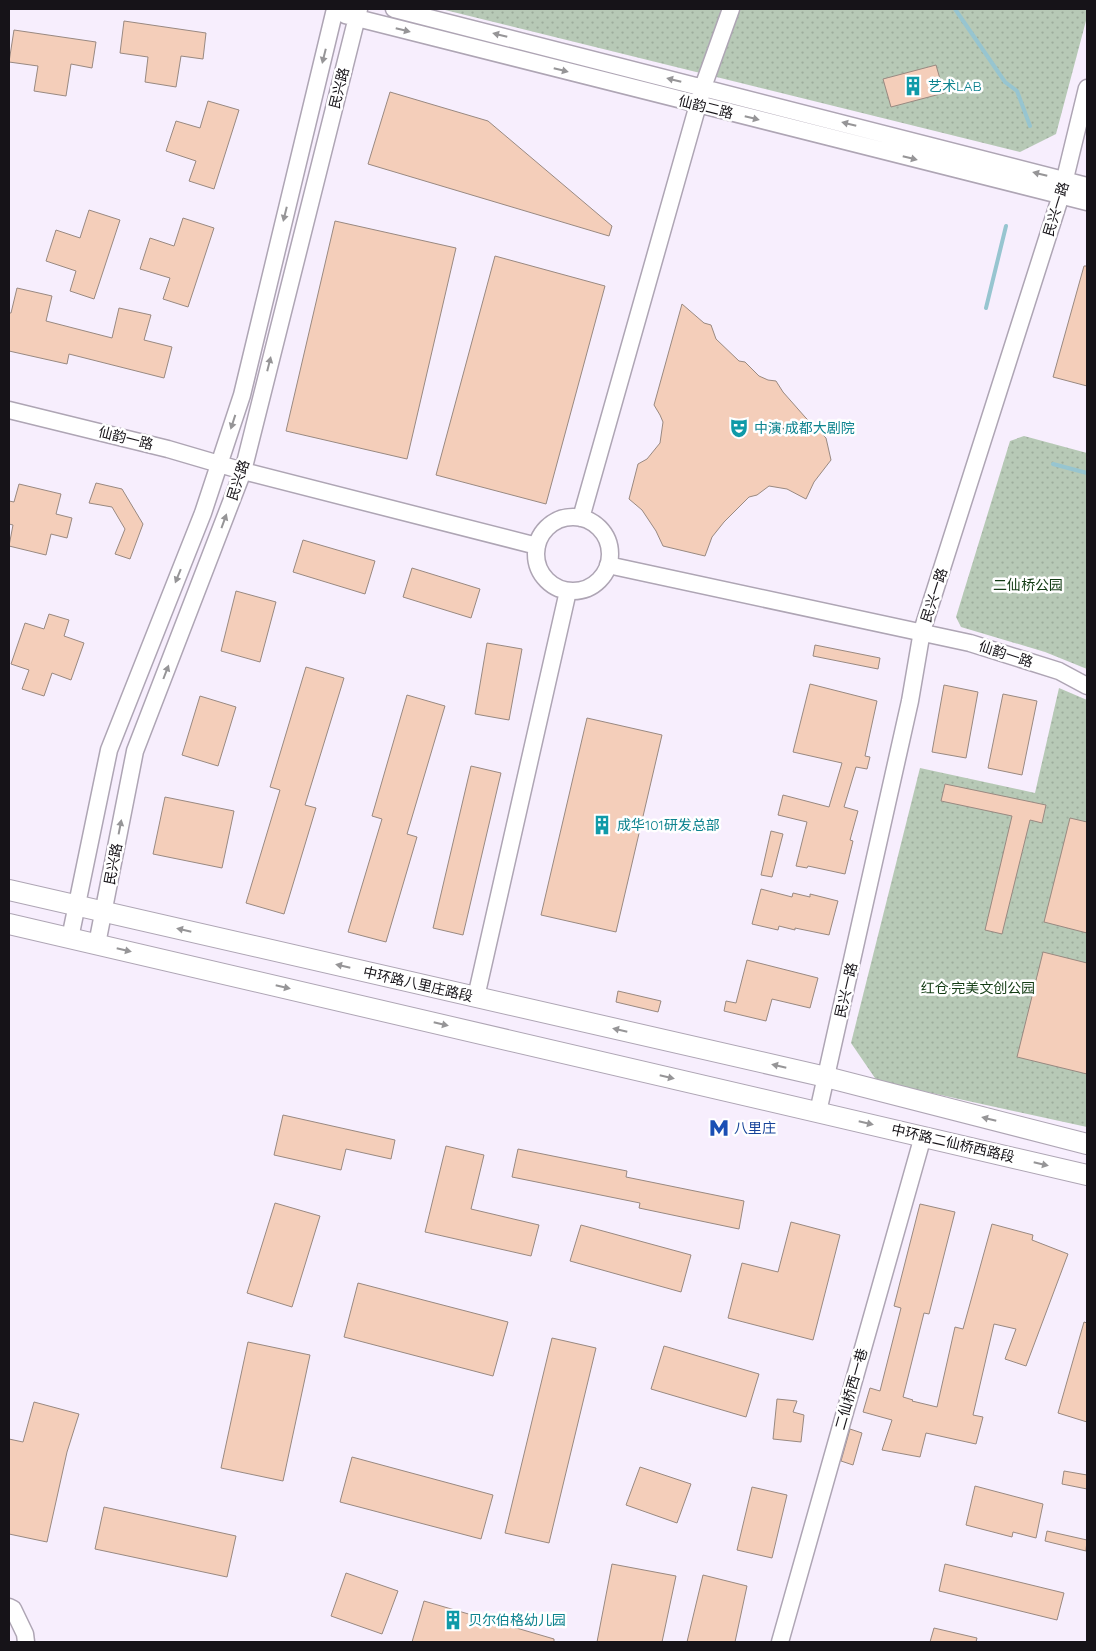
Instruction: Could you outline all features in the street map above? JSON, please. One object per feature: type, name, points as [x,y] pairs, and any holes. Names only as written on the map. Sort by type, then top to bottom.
[{"type":"main road","name":"中环路八里庄路段","points":[[9,890],[826,1077]]},
{"type":"main road","points":[[9,924],[818,1112]]},
{"type":"main road","points":[[826,1077],[1087,1144]]},
{"type":"main road","name":"中环路二仙桥西路段","points":[[818,1112],[1087,1175]]},
{"type":"street","name":"仙韵二路","points":[[394,9],[703,87],[1063,188],[1087,202]]},
{"type":"street","points":[[581,518],[703,87],[731,9]]},
{"type":"street","name":"仙韵二路","points":[[331,10],[357,13],[698,105],[1063,188],[1087,186]]},
{"type":"street","name":"民兴路","points":[[70,938],[110,750],[200,522],[242,395],[331,10]]},
{"type":"street","name":"民兴路","points":[[98,944],[135,751],[243,471],[357,13]]},
{"type":"street","name":"民兴一路","points":[[818,1112],[910,701],[922,631],[1063,188],[1087,88]]},
{"type":"street","name":"仙韵一路","points":[[9,410],[168,449],[243,471],[537,546]]},
{"type":"street","points":[[570,517],[581,518],[601,530],[607,540],[610,553],[608,565],[603,577],[593,586],[581,591],[568,591],[556,588],[546,580],[539,569],[536,558],[537,546],[541,536],[549,526],[558,520],[570,517]]},
{"type":"street","name":"仙韵一路","points":[[608,565],[970,642],[1059,671],[1087,686]]},
{"type":"street","points":[[476,997],[568,591]]},
{"type":"street","name":"二仙桥西一巷","points":[[780,1642],[923,1136]]},
{"type":"street","points":[[9,1607],[13,1608],[25,1634],[26,1642]]},
{"type":"green space","points":[[441,9],[1087,9],[1087,17],[1056,134],[1020,152]]},
{"type":"green space","name":"二仙桥公园","points":[[1024,436],[1087,453],[1087,669],[1045,652],[961,627],[956,617],[1010,441]]},
{"type":"green space","name":"红仓·完美文创公园","points":[[1059,688],[1087,700],[1087,1127],[877,1081],[851,1043],[920,768],[1035,793]]},
{"type":"building","points":[[124,21],[206,33],[203,59],[181,56],[176,87],[145,82],[148,57],[120,53]]},
{"type":"building","points":[[14,30],[96,42],[92,68],[71,64],[66,96],[34,91],[38,66],[9,62]]},
{"type":"building","name":"艺术LAB","points":[[936,65],[944,93],[891,107],[883,79]]},
{"type":"building","points":[[390,92],[488,121],[612,226],[609,236],[368,164]]},
{"type":"building","points":[[208,101],[239,110],[214,189],[189,181],[196,161],[166,151],[176,121],[200,128]]},
{"type":"building","points":[[89,210],[120,220],[94,299],[70,291],[76,271],[46,261],[56,230],[80,238]]},
{"type":"building","points":[[183,218],[214,228],[188,307],[163,299],[170,278],[140,269],[150,238],[174,246]]},
{"type":"building","points":[[335,221],[456,248],[407,459],[286,431]]},
{"type":"building","points":[[495,256],[605,286],[546,504],[436,475]]},
{"type":"building","points":[[1084,266],[1087,266],[1087,386],[1053,377]]},
{"type":"building","points":[[17,288],[52,296],[46,321],[112,338],[119,308],[151,315],[144,340],[172,347],[164,378],[69,354],[67,364],[9,351],[9,313],[11,313]]},
{"type":"building","name":"中演·成都大剧院","points":[[682,304],[704,323],[711,325],[716,339],[739,361],[745,362],[759,376],[776,381],[783,392],[826,438],[831,460],[814,482],[806,499],[787,489],[769,486],[757,495],[749,497],[712,537],[705,556],[663,546],[656,531],[642,510],[629,499],[638,464],[647,459],[660,443],[663,422],[654,405]]},
{"type":"building","points":[[96,483],[122,489],[143,524],[130,559],[115,554],[125,529],[112,507],[89,503]]},
{"type":"building","points":[[19,484],[61,494],[56,514],[72,518],[67,538],[51,534],[46,555],[9,546],[13,525],[9,524],[9,501],[14,502]]},
{"type":"building","points":[[303,540],[375,561],[365,594],[293,572]]},
{"type":"building","points":[[412,568],[480,589],[471,618],[403,597]]},
{"type":"building","points":[[236,591],[276,602],[260,662],[221,651]]},
{"type":"building","points":[[49,614],[69,620],[64,636],[84,643],[71,680],[52,673],[44,696],[22,689],[29,670],[11,664],[25,623],[44,629]]},
{"type":"building","points":[[487,643],[522,649],[509,720],[475,714]]},
{"type":"building","points":[[815,645],[880,658],[878,669],[813,656]]},
{"type":"building","points":[[306,667],[344,678],[305,805],[316,808],[284,914],[246,903],[280,790],[270,787]]},
{"type":"building","points":[[810,684],[877,701],[865,756],[870,757],[867,769],[856,767],[844,807],[858,811],[850,840],[853,841],[845,874],[808,866],[807,868],[796,866],[807,822],[778,815],[783,795],[829,807],[842,763],[793,752]]},
{"type":"building","points":[[944,685],[978,692],[966,758],[932,752]]},
{"type":"building","points":[[1003,694],[1037,701],[1022,775],[988,768]]},
{"type":"building","points":[[407,695],[445,706],[407,834],[417,837],[386,942],[348,932],[382,819],[372,816]]},
{"type":"building","points":[[200,696],[236,707],[218,766],[182,755]]},
{"type":"building","name":"成华101研发总部","points":[[587,718],[662,735],[616,932],[541,915]]},
{"type":"building","points":[[471,766],[501,773],[463,935],[433,928]]},
{"type":"building","points":[[945,784],[1046,805],[1042,823],[1030,820],[1002,934],[985,930],[1012,816],[941,801]]},
{"type":"building","points":[[165,797],[234,811],[222,868],[153,854]]},
{"type":"building","points":[[1070,818],[1087,822],[1087,933],[1044,922]]},
{"type":"building","points":[[771,831],[783,834],[772,877],[761,875]]},
{"type":"building","points":[[761,889],[792,897],[793,893],[810,897],[810,894],[838,901],[829,935],[779,926],[778,930],[752,924]]},
{"type":"building","points":[[1043,952],[1087,963],[1087,1074],[1017,1057]]},
{"type":"building","points":[[747,960],[818,978],[810,1008],[772,999],[766,1021],[724,1011],[726,1001],[736,1003]]},
{"type":"building","points":[[618,991],[661,1001],[658,1012],[616,1002]]},
{"type":"building","points":[[283,1115],[395,1140],[391,1159],[346,1149],[341,1170],[274,1155]]},
{"type":"building","points":[[446,1146],[484,1155],[471,1209],[539,1225],[531,1256],[425,1232]]},
{"type":"building","points":[[518,1149],[627,1171],[626,1177],[744,1201],[739,1229],[639,1208],[640,1203],[512,1177]]},
{"type":"building","points":[[275,1203],[320,1216],[292,1307],[247,1293]]},
{"type":"building","points":[[920,1204],[955,1212],[929,1314],[924,1313],[903,1397],[912,1401],[937,1407],[955,1327],[963,1329],[992,1224],[1033,1235],[1032,1240],[1068,1254],[1026,1366],[1005,1359],[1016,1329],[994,1324],[973,1415],[983,1417],[976,1444],[926,1433],[920,1457],[882,1450],[892,1420],[863,1412],[870,1388],[880,1391],[901,1308],[894,1306]]},
{"type":"building","points":[[791,1222],[840,1235],[813,1340],[728,1318],[742,1263],[778,1272]]},
{"type":"building","points":[[581,1225],[691,1255],[681,1292],[570,1261]]},
{"type":"building","points":[[358,1283],[508,1322],[493,1376],[344,1337]]},
{"type":"building","points":[[1084,1322],[1087,1323],[1087,1422],[1058,1413]]},
{"type":"building","points":[[552,1338],[596,1348],[549,1543],[505,1533]]},
{"type":"building","points":[[248,1342],[310,1355],[283,1481],[221,1468]]},
{"type":"building","points":[[664,1346],[759,1374],[746,1417],[651,1389]]},
{"type":"building","points":[[777,1399],[797,1401],[793,1412],[804,1415],[801,1442],[773,1439]]},
{"type":"building","points":[[34,1402],[79,1414],[67,1452],[47,1542],[9,1534],[9,1439],[23,1442]]},
{"type":"building","points":[[850,1429],[862,1433],[853,1465],[841,1461]]},
{"type":"building","points":[[352,1457],[493,1495],[481,1539],[340,1502]]},
{"type":"building","points":[[640,1467],[691,1484],[677,1523],[626,1505]]},
{"type":"building","points":[[1064,1471],[1087,1475],[1087,1489],[1062,1484]]},
{"type":"building","points":[[975,1486],[1043,1504],[1036,1538],[1013,1532],[1012,1537],[966,1525]]},
{"type":"building","points":[[752,1487],[787,1495],[772,1558],[737,1550]]},
{"type":"building","points":[[104,1507],[236,1536],[227,1577],[95,1549]]},
{"type":"building","points":[[1047,1531],[1087,1540],[1086,1551],[1045,1541]]},
{"type":"building","points":[[612,1564],[676,1576],[662,1642],[597,1642]]},
{"type":"building","points":[[945,1564],[1064,1593],[1057,1620],[939,1591]]},
{"type":"building","points":[[346,1573],[398,1591],[382,1634],[331,1616]]},
{"type":"building","points":[[703,1575],[747,1586],[735,1642],[687,1642]]},
{"type":"building","name":"贝尔伯格幼儿园","points":[[424,1601],[554,1639],[554,1642],[412,1642]]},
{"type":"building","points":[[934,1628],[977,1638],[976,1642],[930,1642]]},
{"type":"waterway","points":[[955,9],[1005,82],[1017,91],[1030,126]]},
{"type":"waterway","points":[[986,308],[1006,226]]},
{"type":"waterway","points":[[1053,464],[1087,473]]},
{"type":"place","name":"艺术LAB","points":[[913,86]]},
{"type":"place","name":"中演·成都大剧院","points":[[739,428]]},
{"type":"place","name":"成华101研发总部","points":[[602,825]]},
{"type":"place","name":"八里庄","points":[[719,1128]]},
{"type":"place","name":"贝尔伯格幼儿园","points":[[453,1620]]}]
